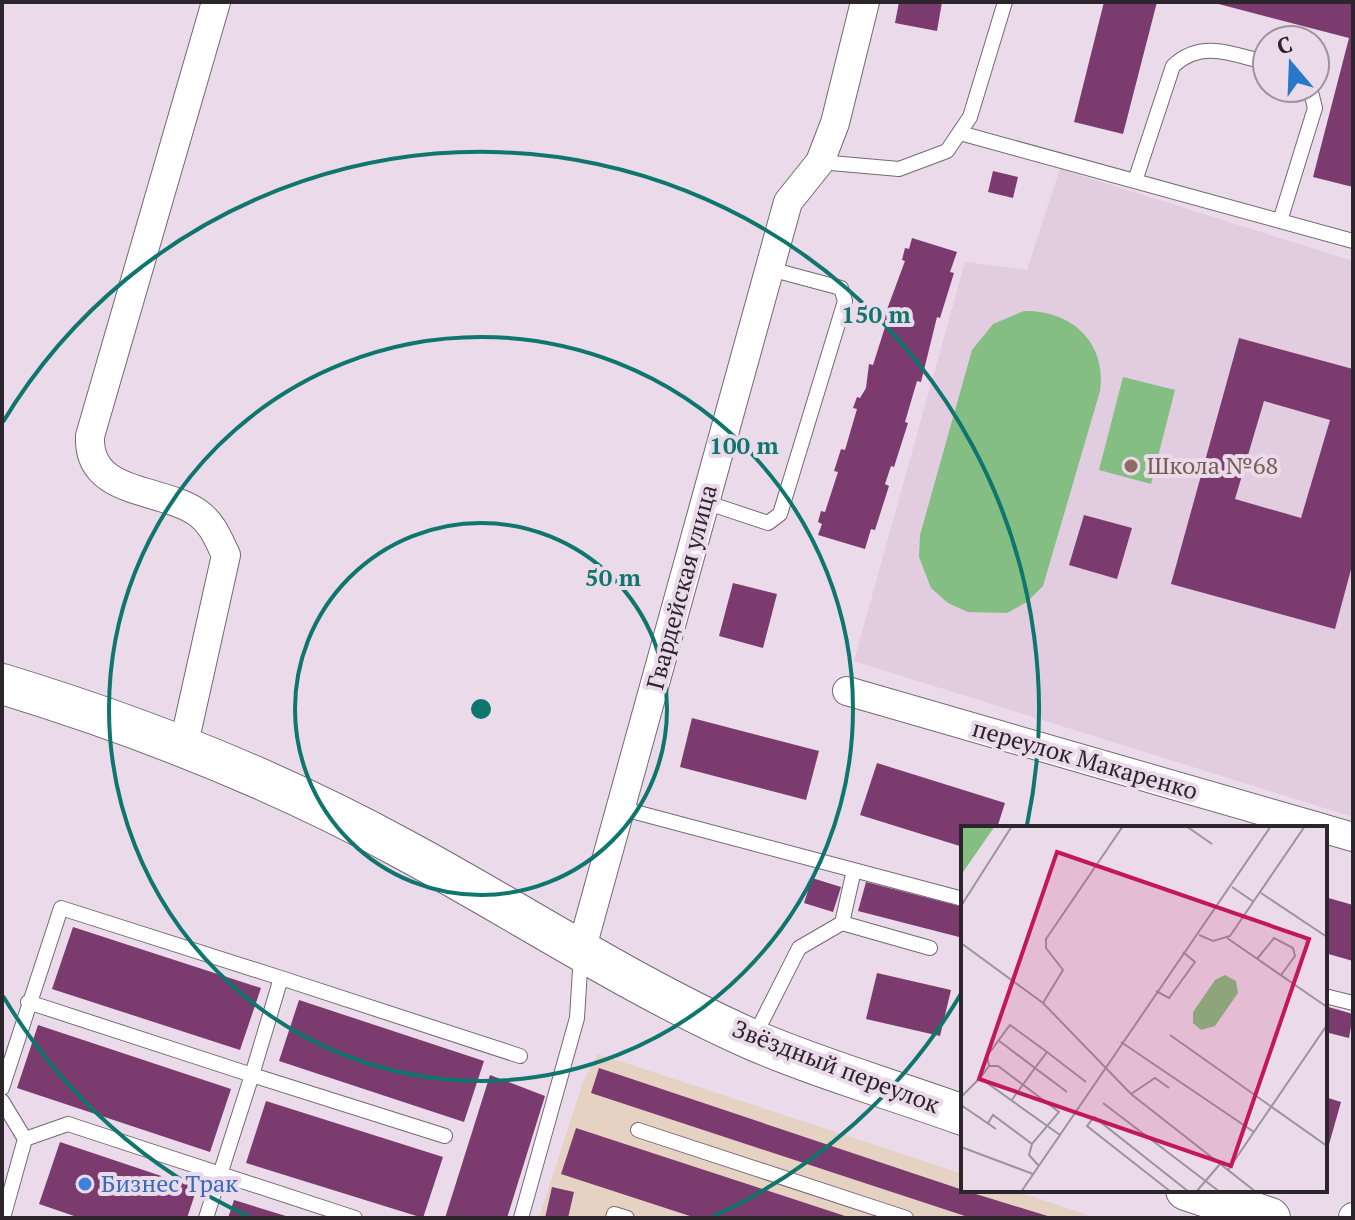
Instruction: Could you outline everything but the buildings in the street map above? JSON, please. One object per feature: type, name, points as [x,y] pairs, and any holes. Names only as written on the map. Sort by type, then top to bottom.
[{"type":"street","points":[[183,748],[226,555],[214,528],[198,513],[170,499],[107,479],[94,465],[89,451],[90,436],[216,2]]},
{"type":"street","name":"Гвардейская улица","points":[[581,951],[788,202],[820,162],[835,123],[865,2]]},
{"type":"street","name":"Звёздный переулок","points":[[2,684],[183,748],[289,791],[403,849],[581,951],[753,1040],[961,1114]]},
{"type":"street","name":"переулок Макаренко","points":[[847,691],[1317,826]]},
{"type":"street","name":"переулок Макаренко","points":[[1327,829],[1353,837]]},
{"type":"street","points":[[1192,1192],[1270,1218]]},
{"type":"lane","points":[[820,162],[899,169],[947,151],[970,117],[1005,2]]},
{"type":"lane","points":[[1135,181],[1173,66],[1184,56],[1212,49],[1251,59]]},
{"type":"lane","points":[[1280,221],[1314,104]]},
{"type":"lane","points":[[960,133],[1353,241]]},
{"type":"lane","points":[[705,502],[768,523],[780,514],[845,301],[841,288],[770,269]]},
{"type":"lane","points":[[620,808],[961,898]]},
{"type":"lane","points":[[842,923],[854,870]]},
{"type":"lane","points":[[2,1088],[61,908],[520,1056]]},
{"type":"lane","points":[[753,1040],[799,948],[842,923],[930,948]]},
{"type":"lane","points":[[521,1218],[577,1018],[581,951]]},
{"type":"lane","points":[[206,1218],[281,978]]},
{"type":"lane","points":[[1327,996],[1353,1003]]},
{"type":"lane","points":[[28,1002],[445,1136]]},
{"type":"lane","points":[[2,1101],[25,1139],[9,1217]]},
{"type":"lane","points":[[25,1139],[68,1124],[355,1218]]},
{"type":"lane","points":[[638,1130],[906,1218]]},
{"type":"lane","points":[[613,1218],[614,1214],[627,1218]]},
{"type":"shaded area","name":"Школа №68","points":[[1060,169],[1353,261],[1353,817],[854,661],[965,262],[1027,270]]},
{"type":"shaded area","points":[[598,1054],[961,1173],[961,1192],[1018,1192],[1097,1218],[539,1218],[583,1082]]},
{"type":"green space","points":[[1024,311],[1057,316],[1083,333],[1098,358],[1100,391],[1043,586],[1027,602],[1007,613],[968,612],[948,603],[931,588],[919,557],[920,535],[972,350],[993,324]]},
{"type":"green space","points":[[1123,377],[1175,390],[1151,484],[1099,470]]},
{"type":"place","name":"Школа №68","points":[[1131,466]]},
{"type":"place","name":"Бизнес Трак","points":[[85,1184]]}]
